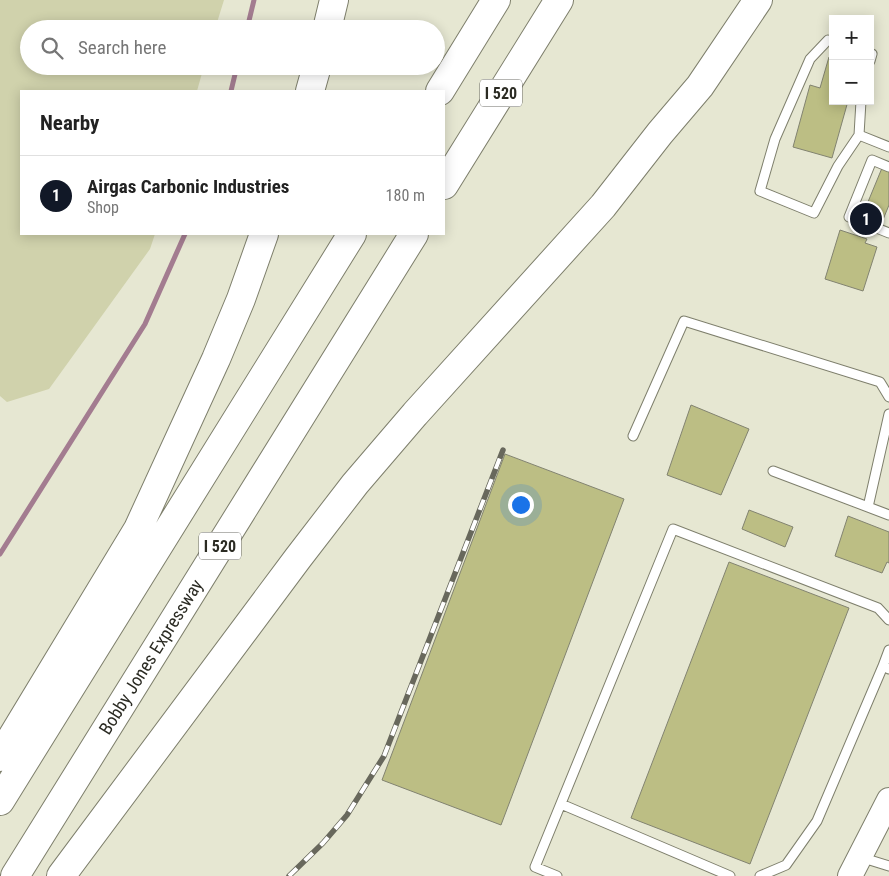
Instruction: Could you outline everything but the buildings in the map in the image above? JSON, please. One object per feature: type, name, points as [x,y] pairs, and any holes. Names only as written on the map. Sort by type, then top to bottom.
[{"type":"highway","points":[[329,20],[334,0]]},
{"type":"highway","points":[[441,90],[496,0]]},
{"type":"highway","name":"I 520","points":[[445,183],[559,0]]},
{"type":"highway","points":[[64,871],[355,484],[603,206],[660,133],[700,86],[758,0]]},
{"type":"highway","points":[[660,133],[709,89],[765,10],[776,0]]},
{"type":"highway","points":[[310,90],[314,75]]},
{"type":"highway","points":[[0,757],[138,528],[216,359],[241,299],[264,235]]},
{"type":"highway","points":[[0,801],[351,235]]},
{"type":"highway","name":"Bobby Jones Expressway","points":[[21,867],[413,235]]},
{"type":"street","points":[[855,866],[889,800]]},
{"type":"lane","points":[[829,40],[810,59],[775,139],[760,191],[814,213],[838,166],[859,135],[861,105]]},
{"type":"lane","points":[[859,135],[889,147]]},
{"type":"lane","points":[[889,167],[872,160],[849,218],[889,233]]},
{"type":"lane","points":[[633,436],[684,321],[880,382],[889,397]]},
{"type":"lane","points":[[868,507],[889,414]]},
{"type":"lane","points":[[773,472],[889,515]]},
{"type":"lane","points":[[557,876],[534,872],[672,529],[878,608],[889,620]]},
{"type":"lane","points":[[760,876],[786,865],[816,821],[886,668],[889,650]]},
{"type":"lane","points":[[561,804],[730,876]]},
{"type":"lane","points":[[855,866],[889,866]]},
{"type":"green space","points":[[0,0],[224,0],[218,20],[20,20],[20,75],[201,75],[197,90],[20,90],[20,235],[155,235],[150,249],[49,389],[7,402],[0,396]]},
{"type":"waterway","points":[[249,20],[254,0]]},
{"type":"waterway","points":[[231,90],[235,75]]},
{"type":"waterway","points":[[0,554],[145,324],[185,235]]},
{"type":"railway","points":[[289,876],[323,843],[347,815],[384,756],[503,450]]},
{"type":"place","name":"Airgas Carbonic Industries","points":[[866,219]]}]
